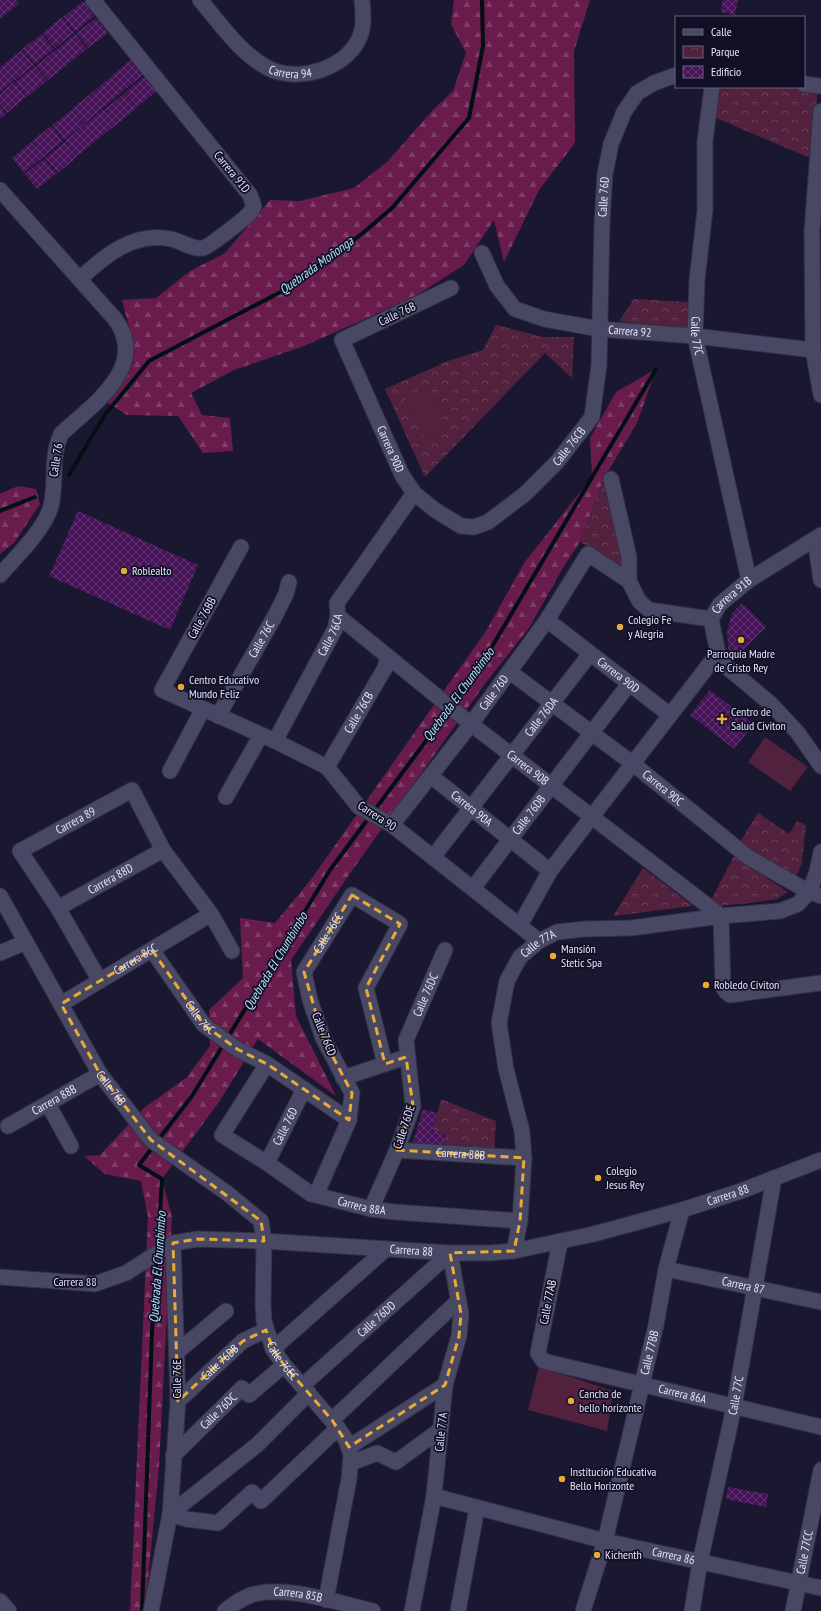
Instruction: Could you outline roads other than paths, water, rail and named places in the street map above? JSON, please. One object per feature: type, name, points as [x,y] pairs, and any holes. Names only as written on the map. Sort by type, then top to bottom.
[{"type":"street","name":"Carrera 91D","points":[[80,279],[95,264],[131,242],[161,238],[175,240],[197,248],[207,247],[249,214],[254,206],[250,195],[93,0]]},
{"type":"street","name":"Carrera 94","points":[[200,0],[246,52],[257,62],[267,68],[292,74],[315,72],[329,68],[349,51],[356,42],[361,31],[362,0]]},
{"type":"street","name":"Calle 76D","points":[[599,329],[603,195],[605,174],[611,144],[624,112],[637,93],[654,83],[675,75]]},
{"type":"street","points":[[805,84],[821,86]]},
{"type":"street","name":"Calle 77C","points":[[712,88],[706,142],[705,210],[697,280],[695,336],[749,580]]},
{"type":"street","points":[[821,110],[812,231],[813,350],[821,396]]},
{"type":"street","points":[[0,190],[80,279]]},
{"type":"street","name":"Carrera 92","points":[[482,253],[497,286],[515,309],[544,319],[599,329],[695,336],[813,350]]},
{"type":"street","name":"Calle 76","points":[[0,574],[20,553],[46,520],[51,505],[53,462],[56,444],[61,434],[102,397],[114,384],[118,377],[126,353],[122,330],[80,279]]},
{"type":"street","name":"Calle 76B","points":[[342,340],[451,288]]},
{"type":"street","name":"Calle 76CB","points":[[474,528],[488,522],[525,494],[556,462],[592,417],[599,365],[599,329]]},
{"type":"street","name":"Carrera 90D","points":[[342,340],[402,475],[414,493],[435,510],[461,526],[474,528]]},
{"type":"street","points":[[611,479],[629,557],[629,581]]},
{"type":"street","name":"Calle 76CA","points":[[275,741],[335,628],[338,616],[337,602],[414,493]]},
{"type":"street","points":[[818,537],[821,580]]},
{"type":"street","name":"Carrera 91B","points":[[629,581],[639,601],[649,610],[711,619],[720,604],[749,580],[818,537]]},
{"type":"street","name":"Calle 76BB","points":[[162,690],[241,547]]},
{"type":"street","name":"Calle 76D","points":[[392,825],[510,672],[547,620],[588,554],[629,581]]},
{"type":"street","name":"Calle 76C","points":[[218,716],[276,614],[290,582]]},
{"type":"street","name":"Carrera 90B","points":[[338,616],[471,724],[721,916]]},
{"type":"street","points":[[711,619],[718,653],[728,668],[777,710],[798,733],[821,765]]},
{"type":"street","name":"Carrera 90D","points":[[547,620],[670,715]]},
{"type":"street","points":[[520,925],[550,871],[718,653]]},
{"type":"street","name":"Calle 76DA","points":[[433,857],[590,654]]},
{"type":"street","name":"Calle 76CB","points":[[327,767],[385,668],[388,657]]},
{"type":"street","name":"Carrera 90C","points":[[510,672],[632,763],[748,857],[815,894]]},
{"type":"street","name":"Calle 76DB","points":[[473,888],[629,684]]},
{"type":"street","name":"Carrera 90","points":[[162,690],[203,710],[275,741],[327,767],[358,807],[392,825],[540,941]]},
{"type":"street","points":[[170,771],[203,710]]},
{"type":"street","points":[[226,797],[261,735]]},
{"type":"street","name":"Carrera 90A","points":[[431,776],[550,871]]},
{"type":"street","name":"Carrera 89","points":[[58,908],[20,851],[132,790],[163,850]]},
{"type":"street","points":[[163,850],[211,914],[232,951]]},
{"type":"street","name":"Carrera 88D","points":[[58,908],[163,850]]},
{"type":"street","name":"Calle 77A","points":[[514,1251],[520,1222],[524,1158],[522,1131],[506,1069],[499,1024],[507,981],[520,957],[540,941],[557,932],[585,929],[631,928],[721,916],[780,911],[798,904],[815,894],[821,852]]},
{"type":"street","name":"Calle 76CC","points":[[304,972],[352,895],[400,924],[366,988],[385,1064]]},
{"type":"street","name":"Calle 76B","points":[[0,896],[100,1074],[151,1140],[227,1194],[261,1221],[264,1241]]},
{"type":"street","points":[[58,908],[100,981]]},
{"type":"street","name":"Carrera 86C","points":[[61,1004],[211,914]]},
{"type":"street","points":[[721,916],[724,987],[726,992],[730,995],[821,983]]},
{"type":"street","points":[[0,953],[26,942]]},
{"type":"street","name":"Calle 76C","points":[[152,950],[204,1025],[237,1049],[268,1064]]},
{"type":"street","name":"Calle 76DC","points":[[406,1040],[445,950]]},
{"type":"street","name":"Calle 76CD","points":[[304,972],[310,1000],[323,1038],[352,1093],[350,1120]]},
{"type":"street","name":"Calle 76DE","points":[[371,1209],[397,1150],[413,1106],[406,1057],[406,1040]]},
{"type":"street","points":[[343,1078],[406,1057]]},
{"type":"street","points":[[268,1064],[350,1120],[316,1195]]},
{"type":"street","name":"Carrera 88A","points":[[268,1064],[222,1135],[267,1163],[311,1194],[371,1209],[520,1222]]},
{"type":"street","name":"Carrera 88B","points":[[8,1126],[100,1074]]},
{"type":"street","name":"Calle 76D","points":[[267,1163],[304,1089]]},
{"type":"street","points":[[48,1104],[71,1146]]},
{"type":"street","name":"Carrera 88B","points":[[397,1150],[524,1158]]},
{"type":"street","name":"Carrera 88","points":[[0,1277],[95,1284],[126,1273],[162,1250],[198,1239],[264,1241],[450,1253],[514,1251],[594,1234],[682,1210],[821,1160]]},
{"type":"street","name":"Calle 77C","points":[[692,1611],[700,1562],[734,1407],[774,1178]]},
{"type":"street","name":"Calle 77BB","points":[[583,1611],[605,1541],[656,1325],[666,1269],[682,1210]]},
{"type":"street","name":"Calle 76EC","points":[[264,1241],[263,1305],[266,1330],[273,1349],[284,1365],[335,1424],[349,1447],[351,1462],[326,1600]]},
{"type":"street","name":"Calle 77AB","points":[[543,1361],[538,1353],[560,1242]]},
{"type":"street","points":[[273,1349],[386,1249]]},
{"type":"street","name":"Calle 76E","points":[[151,1611],[170,1514],[178,1401],[177,1352],[162,1250]]},
{"type":"street","name":"Calle 77A","points":[[412,1611],[434,1496],[446,1385],[459,1336],[461,1314],[450,1253]]},
{"type":"street","name":"Calle 76DD","points":[[170,1514],[257,1445],[306,1389],[450,1253]]},
{"type":"street","name":"Carrera 87","points":[[666,1269],[821,1302]]},
{"type":"street","points":[[170,1514],[186,1519],[218,1523],[252,1492],[261,1501],[389,1366],[458,1300]]},
{"type":"street","points":[[177,1352],[226,1311]]},
{"type":"street","name":"Calle 76DB","points":[[178,1401],[243,1341],[266,1330]]},
{"type":"street","name":"Carrera 86A","points":[[543,1361],[641,1386],[821,1427]]},
{"type":"street","name":"Calle 76DC","points":[[173,1456],[242,1388],[249,1395],[284,1365]]},
{"type":"street","points":[[349,1447],[446,1385]]},
{"type":"street","points":[[351,1462],[377,1453],[396,1462],[440,1430]]},
{"type":"street","name":"Calle 77CC","points":[[793,1611],[821,1470]]},
{"type":"street","name":"Carrera 86","points":[[434,1496],[605,1541],[821,1588]]},
{"type":"street","points":[[458,1611],[477,1508]]},
{"type":"street","name":"Carrera 85B","points":[[225,1611],[242,1599],[252,1595],[272,1592],[326,1600],[373,1611]]},
{"type":"street","points":[[0,1601],[9,1611]]},
{"type":"waterway","name":"Quebrada Moñonga","points":[[69,475],[104,416],[149,361],[290,287],[363,233],[392,208],[469,118],[483,46],[482,0]]},
{"type":"waterway","name":"Quebrada El Chumbimbo","points":[[452,704],[487,655],[656,369]]},
{"type":"waterway","name":"Quebrada Moñonga","points":[[0,511],[35,497]]},
{"type":"waterway","name":"Quebrada El Chumbimbo","points":[[158,1248],[162,1179],[139,1165],[192,1096],[330,870],[449,710]]},
{"type":"waterway","name":"Quebrada El Chumbimbo","points":[[142,1611],[152,1332],[157,1257]]},
{"type":"place","name":"Roblealto","points":[[124,571]]},
{"type":"place","name":"Colegio Fe y Alegria","points":[[620,627]]},
{"type":"place","name":"Parroquia Madre de Cristo Rey","points":[[741,640]]},
{"type":"place","name":"Centro Educativo Mundo Feliz","points":[[181,687]]},
{"type":"place","name":"Centro de Salud Civiton","points":[[722,719]]},
{"type":"place","name":"Mansión Stetic Spa","points":[[553,956]]},
{"type":"place","name":"Robledo Civiton","points":[[706,985]]},
{"type":"place","name":"Colegio Jesus Rey","points":[[598,1178]]},
{"type":"place","name":"Cancha de bello horizonte","points":[[571,1401]]},
{"type":"place","name":"Institución Educativa Bello Horizonte","points":[[562,1479]]},
{"type":"place","name":"Kichenth","points":[[597,1555]]}]
